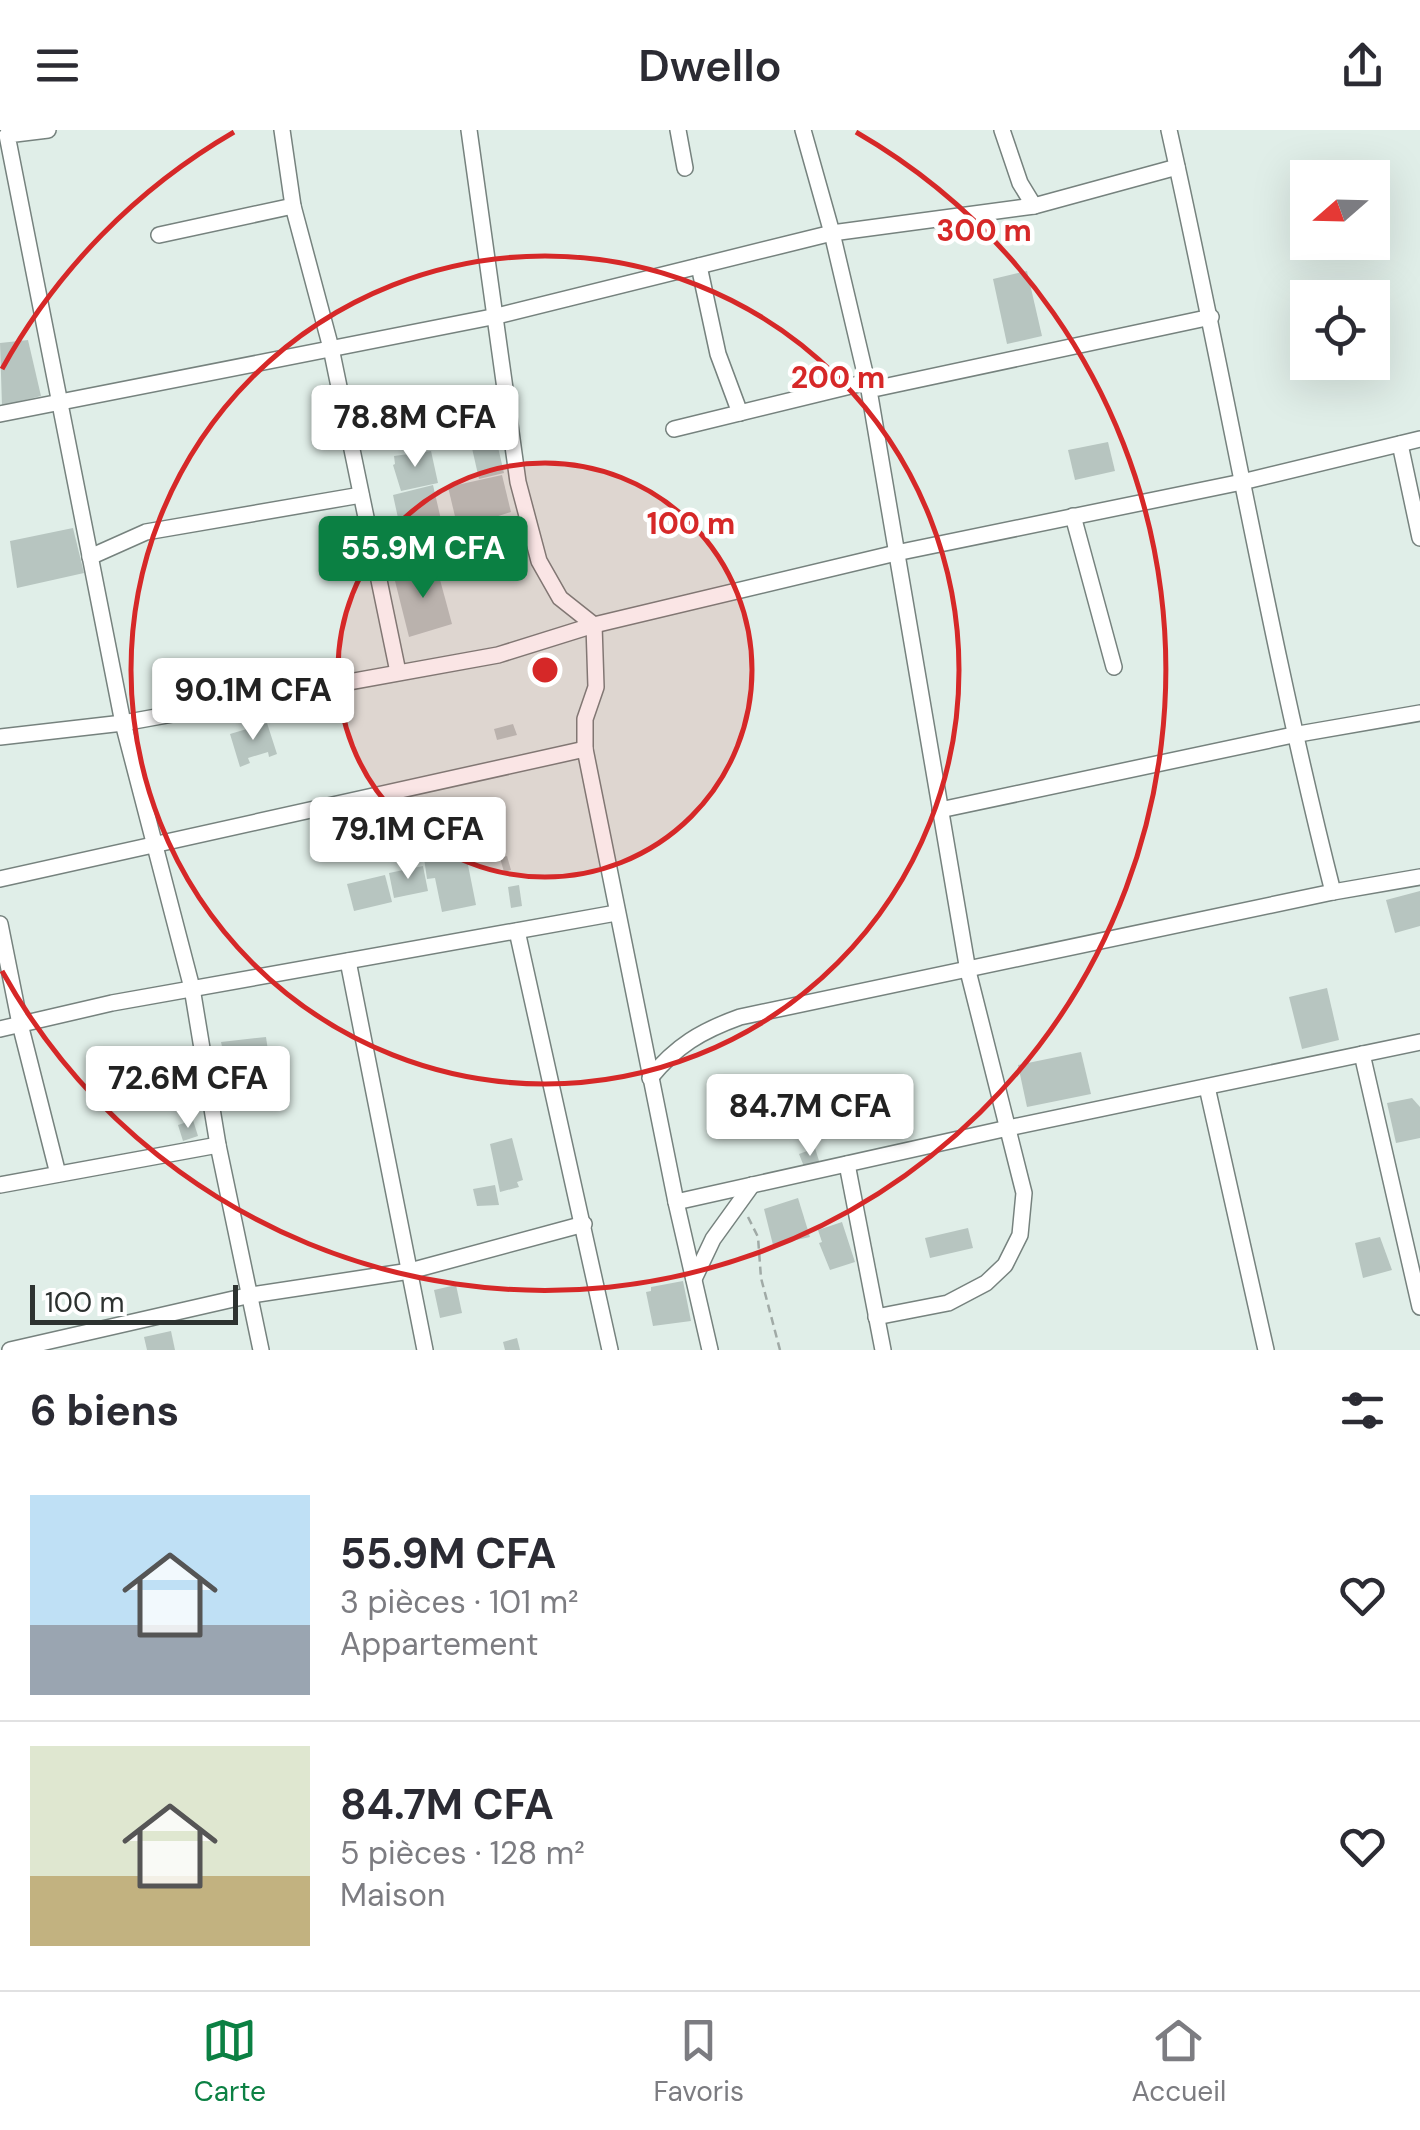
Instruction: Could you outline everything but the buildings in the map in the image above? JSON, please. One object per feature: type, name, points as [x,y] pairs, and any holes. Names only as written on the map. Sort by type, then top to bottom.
[{"type":"street","points":[[48,130],[7,134],[123,723],[192,988],[218,1145],[261,1350]]},
{"type":"street","points":[[282,130],[293,206],[331,348],[398,672]]},
{"type":"street","points":[[470,130],[518,482],[539,561],[560,598],[594,625],[596,687],[585,719],[585,750],[650,1078],[710,1350]]},
{"type":"street","points":[[678,130],[685,168]]},
{"type":"street","points":[[803,130],[868,386],[968,971],[1024,1193],[1020,1234],[1005,1265],[986,1284],[948,1303],[876,1317]]},
{"type":"street","points":[[1002,130],[1020,183],[1034,206]]},
{"type":"street","points":[[1168,130],[1211,317],[1293,735],[1333,892]]},
{"type":"street","points":[[0,414],[497,316],[832,233],[923,224],[1034,206],[1177,168]]},
{"type":"street","points":[[160,235],[293,206]]},
{"type":"street","points":[[699,266],[718,354],[740,413]]},
{"type":"street","points":[[674,429],[1211,317]]},
{"type":"street","points":[[0,738],[123,723],[498,655],[594,625],[896,553],[1242,482],[1420,439]]},
{"type":"street","points":[[1400,444],[1420,538]]},
{"type":"street","points":[[90,556],[146,532],[361,495]]},
{"type":"street","points":[[1073,516],[1114,667]]},
{"type":"street","points":[[940,810],[1293,735],[1420,713]]},
{"type":"street","points":[[0,879],[585,750]]},
{"type":"street","points":[[650,1078],[673,1051],[722,1023],[1333,892],[1420,877]]},
{"type":"street","points":[[0,1029],[192,988],[616,913]]},
{"type":"street","points":[[0,924],[20,1024],[58,1174]]},
{"type":"street","points":[[516,932],[610,1350]]},
{"type":"street","points":[[348,962],[426,1350]]},
{"type":"street","points":[[676,1202],[1420,1042]]},
{"type":"street","points":[[1362,1054],[1420,1307]]},
{"type":"street","points":[[1207,1088],[1266,1350]]},
{"type":"street","points":[[0,1184],[218,1145]]},
{"type":"street","points":[[847,1164],[883,1350]]},
{"type":"street","points":[[694,1279],[713,1239],[752,1186]]},
{"type":"street","points":[[10,1350],[82,1343],[250,1295],[410,1271],[584,1224]]},
{"type":"path","points":[[741,1202],[758,1237],[761,1278],[780,1350]]}]
